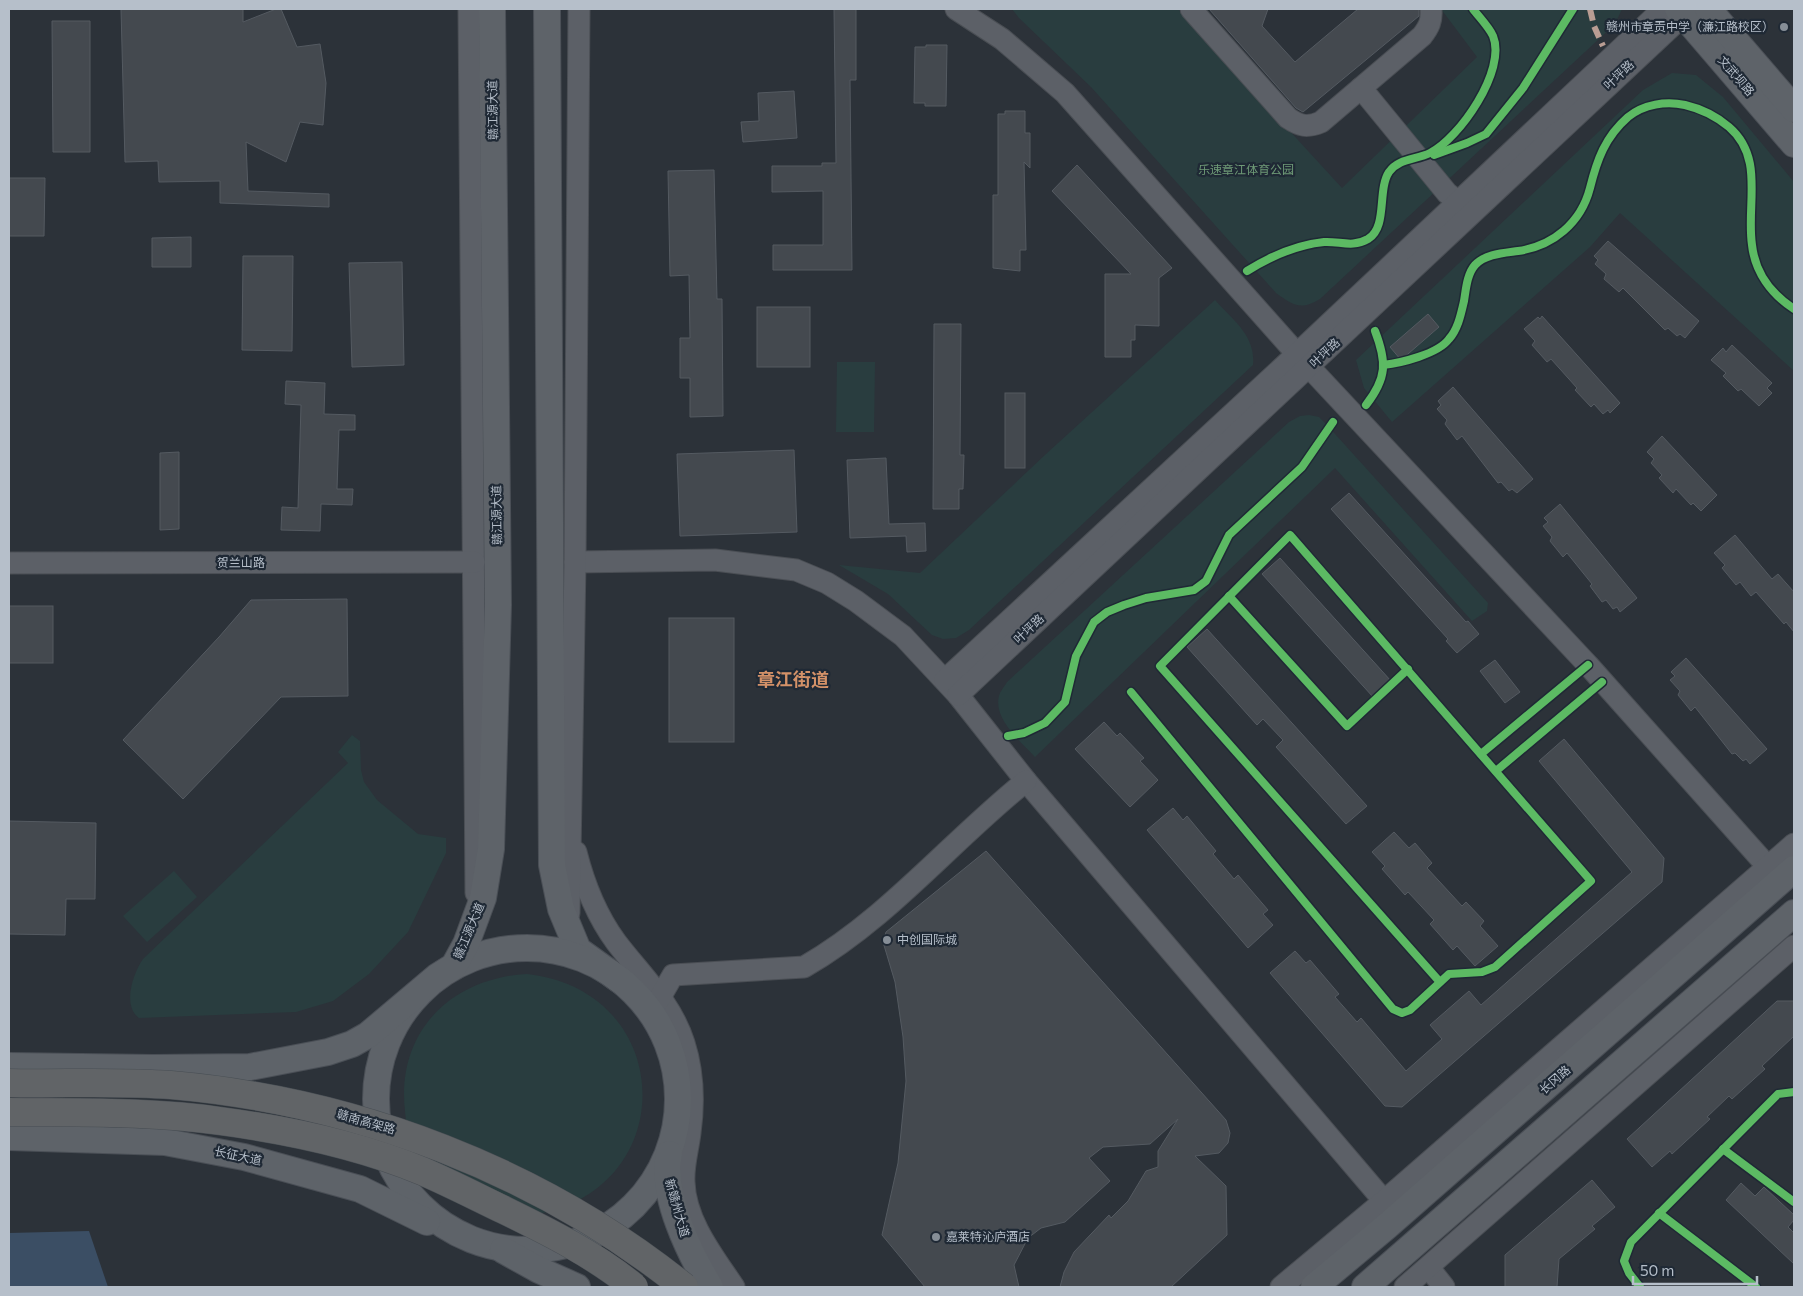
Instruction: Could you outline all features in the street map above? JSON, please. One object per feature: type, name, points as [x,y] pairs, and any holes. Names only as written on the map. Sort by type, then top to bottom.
[{"type":"highway","name":"赣南高架路","points":[[9,1083],[171,1085],[276,1101],[332,1113],[402,1132],[468,1159],[525,1186],[637,1250],[684,1287]]},
{"type":"highway","points":[[9,1112],[159,1115],[220,1121],[290,1133],[359,1149],[421,1171],[546,1231],[581,1251],[634,1287]]},
{"type":"main road","name":"赣江源大道","points":[[416,996],[438,976],[454,966],[476,922],[488,874],[491,849],[498,604],[492,9]]},
{"type":"main road","points":[[547,9],[550,843],[555,888],[568,930],[578,950],[624,983]]},
{"type":"main road","name":"文武坝路","points":[[1684,10],[1794,109]]},
{"type":"main road","name":"文武坝路","points":[[1684,10],[1794,144]]},
{"type":"main road","name":"长冈路","points":[[1314,1287],[1417,1200],[1782,869]]},
{"type":"main road","points":[[1365,1287],[1794,913]]},
{"type":"main road","points":[[438,976],[463,962],[490,952],[527,948],[546,949],[574,955],[601,967],[656,1005],[674,1066],[677,1096],[675,1125],[667,1154],[654,1181],[635,1204],[612,1224],[586,1238],[557,1247],[527,1250],[498,1247]]},
{"type":"main road","points":[[9,1066],[205,1068],[273,1064],[328,1052],[352,1044],[368,1035],[416,996]]},
{"type":"main road","points":[[416,996],[400,1018],[387,1042],[379,1069],[376,1096],[378,1124],[389,1158],[397,1175],[413,1198],[432,1217],[456,1232],[498,1247],[539,1270],[577,1287]]},
{"type":"main road","name":"新赣州大道","points":[[675,1125],[666,1166],[671,1192],[687,1243],[710,1287]]},
{"type":"main road","name":"长征大道","points":[[9,1137],[165,1142],[244,1157],[360,1189],[419,1220],[456,1232]]},
{"type":"street","points":[[469,9],[476,922]]},
{"type":"street","points":[[568,930],[576,562],[579,9]]},
{"type":"street","points":[[1191,9],[1288,118],[1299,126],[1311,126],[1321,122],[1422,36],[1428,29],[1432,19],[1431,9]]},
{"type":"street","points":[[961,10],[1002,39],[1065,93],[1304,360],[1588,666],[1782,869]]},
{"type":"street","name":"叶坪路","points":[[1304,360],[1457,201],[1684,10]]},
{"type":"street","name":"叶坪路","points":[[951,688],[1684,10]]},
{"type":"street","points":[[1361,88],[1447,193],[1457,201]]},
{"type":"street","points":[[576,562],[715,560],[796,570],[827,583],[856,601],[903,636],[951,688],[1026,781],[1384,1201]]},
{"type":"street","name":"贺兰山路","points":[[9,563],[474,562]]},
{"type":"street","points":[[656,1005],[673,975],[804,967],[820,958],[866,924],[1026,781]]},
{"type":"street","points":[[570,827],[588,891],[603,921],[656,1005],[675,1020],[684,1044],[689,1069],[692,1116],[684,1184],[690,1210],[702,1237],[734,1287]]},
{"type":"street","points":[[1281,1287],[1782,869],[1794,844]]},
{"type":"street","points":[[1405,1287],[1430,1268],[1794,946]]},
{"type":"street","points":[[1430,1268],[1444,1287]]},
{"type":"green space","name":"乐速章江体育公园","points":[[1012,9],[1178,9],[1342,188],[1477,57],[1441,9],[1622,9],[1615,24],[1320,299],[1302,306],[1287,301],[1276,293],[1091,87]]},
{"type":"green space","points":[[1672,73],[1696,75],[1723,97],[1794,182],[1794,371],[1620,213],[1590,247],[1392,422],[1364,388],[1356,360],[1643,90]]},
{"type":"green space","points":[[1215,300],[1247,337],[1251,345],[1253,365],[969,630],[956,638],[943,639],[932,635],[888,594],[839,565],[920,573],[1046,454]]},
{"type":"green space","points":[[837,362],[875,362],[874,432],[836,432]]},
{"type":"green space","points":[[1300,416],[1319,417],[1326,424],[1488,603],[1487,611],[1472,621],[1335,468],[1035,757],[1009,730],[1000,713],[998,705],[999,696],[1007,682],[1289,422]]},
{"type":"green space","points":[[352,735],[360,741],[361,770],[364,782],[377,800],[418,834],[446,838],[446,853],[408,932],[369,974],[333,1001],[296,1012],[139,1018],[134,1013],[130,998],[136,972],[143,959],[348,763],[338,752]]},
{"type":"green space","points":[[174,871],[197,897],[147,942],[123,916]]},
{"type":"green space","points":[[527,974],[577,988],[613,1016],[635,1052],[642,1093],[636,1134],[615,1171],[580,1199],[530,1215],[425,1163],[414,1146],[405,1111],[405,1083],[410,1057],[420,1034],[434,1014],[453,998],[475,986],[500,978]]},
{"type":"water","points":[[89,1231],[108,1287],[9,1287],[9,1233]]},
{"type":"building","points":[[121,9],[243,9],[243,22],[276,9],[281,9],[297,47],[320,44],[326,83],[323,125],[300,122],[286,162],[246,142],[248,191],[329,194],[329,207],[220,203],[220,181],[159,182],[158,161],[125,162]]},
{"type":"building","points":[[834,9],[856,9],[856,80],[850,80],[852,270],[773,270],[773,245],[823,245],[823,191],[772,192],[772,166],[822,166],[822,163],[836,163]]},
{"type":"building","points":[[1209,9],[1268,9],[1262,26],[1295,62],[1358,9],[1419,9],[1419,16],[1303,112],[1296,108]]},
{"type":"building","points":[[52,21],[90,21],[90,152],[53,152]]},
{"type":"building","points":[[926,45],[947,45],[946,106],[925,106],[925,103],[914,103],[915,47],[926,47]]},
{"type":"building","points":[[794,91],[797,138],[743,142],[741,122],[759,121],[758,93]]},
{"type":"building","points":[[1005,111],[1025,111],[1025,133],[1030,133],[1030,168],[1024,162],[1026,250],[1020,250],[1020,271],[993,268],[993,195],[998,195],[998,114],[1005,114]]},
{"type":"building","points":[[1077,165],[1172,268],[1159,278],[1159,326],[1135,325],[1135,340],[1131,340],[1131,357],[1105,357],[1105,274],[1131,274],[1052,191]]},
{"type":"building","points":[[714,170],[717,299],[722,299],[723,416],[690,417],[690,378],[680,378],[680,338],[690,338],[689,275],[670,276],[668,171]]},
{"type":"building","points":[[9,178],[45,178],[44,236],[9,236]]},
{"type":"building","points":[[191,237],[191,267],[152,267],[152,238]]},
{"type":"building","points":[[1608,241],[1699,321],[1685,338],[1680,334],[1677,336],[1668,328],[1665,330],[1623,288],[1619,292],[1604,279],[1606,274],[1595,264],[1598,260],[1594,256]]},
{"type":"building","points":[[243,256],[293,256],[292,351],[242,350]]},
{"type":"building","points":[[402,262],[404,365],[352,367],[349,263]]},
{"type":"building","points":[[757,307],[810,307],[810,367],[757,367]]},
{"type":"building","points":[[1428,314],[1439,327],[1401,360],[1390,347]]},
{"type":"building","points":[[1542,316],[1620,403],[1610,413],[1608,410],[1603,414],[1594,404],[1591,407],[1551,359],[1547,362],[1532,345],[1535,341],[1524,329],[1538,317],[1540,319]]},
{"type":"building","points":[[934,324],[961,324],[960,455],[964,455],[963,489],[959,489],[959,509],[933,509]]},
{"type":"building","points":[[1732,345],[1772,383],[1767,388],[1772,393],[1759,406],[1741,389],[1738,391],[1723,376],[1726,373],[1711,360],[1723,348],[1726,352]]},
{"type":"building","points":[[286,381],[325,383],[324,414],[355,415],[355,430],[339,430],[337,489],[353,489],[352,505],[321,504],[320,531],[281,530],[282,507],[298,508],[301,405],[285,404]]},
{"type":"building","points":[[1453,387],[1533,479],[1517,493],[1512,489],[1509,491],[1501,482],[1498,483],[1462,436],[1457,440],[1445,424],[1447,420],[1437,409],[1441,405],[1438,401]]},
{"type":"building","points":[[1005,393],[1025,393],[1025,468],[1005,468]]},
{"type":"building","points":[[1662,436],[1717,495],[1701,511],[1693,503],[1691,505],[1676,489],[1673,493],[1659,478],[1662,475],[1651,463],[1654,459],[1647,452]]},
{"type":"building","points":[[794,450],[797,532],[680,536],[677,454]]},
{"type":"building","points":[[179,452],[179,529],[160,530],[160,453]]},
{"type":"building","points":[[886,458],[889,524],[925,523],[926,551],[907,552],[906,536],[850,538],[847,460]]},
{"type":"building","points":[[1349,493],[1479,634],[1457,653],[1446,641],[1448,639],[1331,509]]},
{"type":"building","points":[[1560,504],[1637,598],[1620,612],[1617,607],[1613,609],[1606,600],[1602,602],[1590,586],[1592,584],[1567,553],[1563,557],[1550,541],[1552,537],[1543,526],[1548,522],[1544,518]]},
{"type":"building","points":[[1735,535],[1772,579],[1778,574],[1794,592],[1794,632],[1786,622],[1784,624],[1756,592],[1751,596],[1740,582],[1736,585],[1722,568],[1725,565],[1714,553]]},
{"type":"building","points":[[1280,558],[1391,681],[1373,697],[1262,574]]},
{"type":"building","points":[[347,599],[348,696],[281,697],[183,799],[123,740],[251,600]]},
{"type":"building","points":[[9,606],[53,606],[53,663],[9,663]]},
{"type":"building","points":[[669,618],[734,618],[734,742],[669,742]]},
{"type":"building","points":[[1207,629],[1367,806],[1346,824],[1276,747],[1283,740],[1263,719],[1257,725],[1187,647]]},
{"type":"building","points":[[1686,658],[1767,749],[1750,764],[1746,759],[1743,761],[1735,753],[1732,754],[1695,707],[1691,711],[1678,695],[1680,691],[1670,680],[1675,676],[1671,672]]},
{"type":"building","points":[[1495,660],[1520,692],[1505,703],[1480,671]]},
{"type":"building","points":[[1104,722],[1117,736],[1120,733],[1144,758],[1140,761],[1158,780],[1130,807],[1075,749]]},
{"type":"building","points":[[1564,739],[1664,858],[1662,882],[1402,1107],[1385,1106],[1270,973],[1295,951],[1306,963],[1310,960],[1339,994],[1335,997],[1357,1022],[1361,1018],[1406,1071],[1442,1039],[1430,1025],[1469,991],[1481,1005],[1632,872],[1539,761]]},
{"type":"building","points":[[1173,808],[1183,820],[1187,816],[1216,851],[1213,854],[1234,879],[1238,875],[1268,910],[1263,914],[1273,925],[1248,948],[1147,830]]},
{"type":"building","points":[[9,821],[96,823],[95,899],[66,899],[65,935],[9,934]]},
{"type":"building","points":[[1394,832],[1409,848],[1415,843],[1432,863],[1427,868],[1462,906],[1466,902],[1484,921],[1480,926],[1498,946],[1475,966],[1457,946],[1453,950],[1430,924],[1434,920],[1408,892],[1405,895],[1382,869],[1385,866],[1372,852]]},
{"type":"building","points":[[986,851],[1226,1120],[1230,1133],[1228,1143],[1219,1153],[1195,1156],[1226,1186],[1227,1235],[1171,1287],[1060,1287],[1064,1272],[1074,1252],[1109,1215],[1111,1218],[1128,1201],[1146,1171],[1158,1167],[1158,1151],[1178,1119],[1150,1144],[1103,1147],[1089,1158],[1110,1181],[1065,1222],[1041,1228],[1028,1238],[1014,1265],[1019,1287],[925,1287],[882,1235],[898,1163],[906,1081],[903,1037],[895,982],[883,942],[886,932]]},
{"type":"building","points":[[1777,1001],[1794,1001],[1794,1036],[1762,1066],[1765,1069],[1732,1099],[1729,1096],[1707,1117],[1710,1119],[1672,1154],[1670,1151],[1652,1167],[1627,1139]]},
{"type":"building","points":[[1592,1180],[1615,1207],[1592,1226],[1595,1229],[1559,1259],[1557,1287],[1505,1287],[1505,1255]]},
{"type":"building","points":[[1741,1183],[1755,1196],[1764,1187],[1794,1215],[1794,1220],[1788,1227],[1794,1233],[1794,1264],[1726,1200]]},
{"type":"marked path","points":[[1590,9],[1594,26],[1603,46]]},
{"type":"cycle path","points":[[1247,271],[1274,256],[1313,243],[1357,243],[1368,239],[1374,233],[1378,226],[1383,188],[1389,172],[1398,164],[1430,153],[1442,145],[1466,119],[1478,102],[1487,84],[1496,50],[1493,36],[1473,9]]},
{"type":"cycle path","points":[[1434,155],[1486,134],[1523,88],[1573,9]]},
{"type":"cycle path","points":[[1383,365],[1409,360],[1428,353],[1437,349],[1449,339],[1459,321],[1470,273],[1479,261],[1495,255],[1543,244],[1564,231],[1580,212],[1586,201],[1599,159],[1613,133],[1628,117],[1641,109],[1655,105],[1678,104],[1703,111],[1724,123],[1740,139],[1751,167],[1751,229],[1754,255],[1761,273],[1771,289],[1794,309]]},
{"type":"cycle path","points":[[1366,405],[1378,386],[1383,370],[1382,352],[1375,331]]},
{"type":"cycle path","points":[[1008,736],[1024,733],[1045,723],[1065,702],[1076,656],[1094,622],[1107,612],[1124,605],[1146,598],[1194,590],[1206,581],[1229,535],[1302,467],[1333,422]]},
{"type":"cycle path","points":[[1131,692],[1393,1009],[1402,1013],[1410,1010],[1449,974],[1482,972],[1495,967],[1591,881],[1290,535],[1160,666],[1439,981]]},
{"type":"cycle path","points":[[1229,596],[1347,726],[1408,669]]},
{"type":"cycle path","points":[[1481,754],[1588,665]]},
{"type":"cycle path","points":[[1496,771],[1602,682]]},
{"type":"cycle path","points":[[1640,1287],[1629,1273],[1624,1261],[1631,1242],[1778,1094],[1794,1092]]},
{"type":"cycle path","points":[[1723,1149],[1794,1202]]},
{"type":"cycle path","points":[[1659,1213],[1756,1287]]},
{"type":"place","name":"赣州市章贡中学（濂江路校区）","points":[[1784,27]]},
{"type":"place","name":"中创国际城","points":[[887,940]]},
{"type":"place","name":"嘉莱特沁庐酒店","points":[[936,1237]]},
{"type":"district","name":"章江街道","points":[[793,680]]}]
